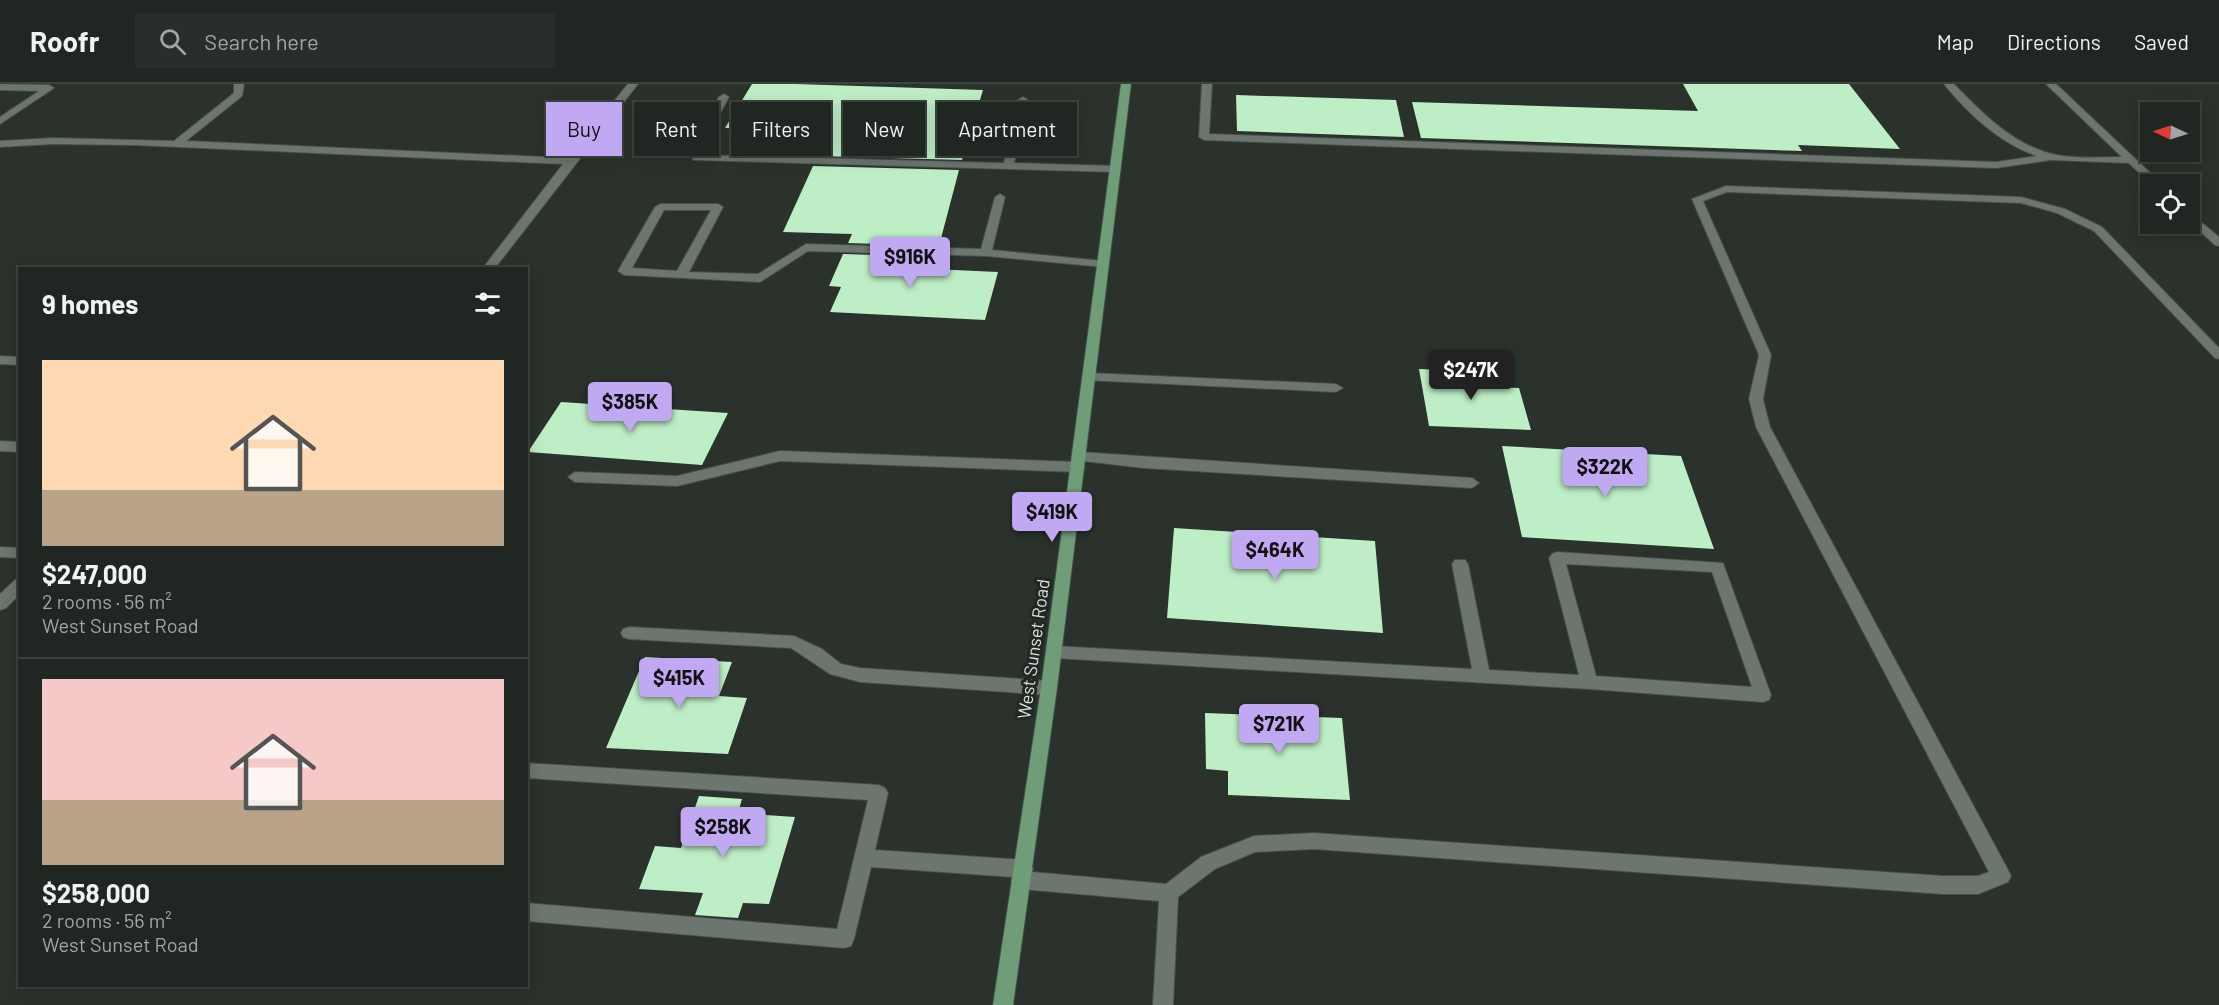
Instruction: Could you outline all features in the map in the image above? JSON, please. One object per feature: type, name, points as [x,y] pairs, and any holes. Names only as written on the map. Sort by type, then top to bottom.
[{"type":"main road","name":"West Sunset Road","points":[[1003,1005],[1054,652],[1126,84]]},
{"type":"street","points":[[176,144],[239,94],[239,84]]},
{"type":"street","points":[[490,267],[633,84]]},
{"type":"street","points":[[1207,84],[1204,137],[1996,165],[2052,157],[2131,160]]},
{"type":"street","points":[[1949,84],[1985,122],[2014,142],[2052,157]]},
{"type":"street","points":[[2050,84],[2146,174]]},
{"type":"street","points":[[0,87],[49,88],[0,121]]},
{"type":"street","points":[[724,97],[696,148],[697,158],[1116,168]]},
{"type":"street","points":[[1008,167],[1023,100]]},
{"type":"street","points":[[0,144],[53,141],[176,144],[571,161]]},
{"type":"street","points":[[863,858],[1022,874],[1168,893],[1208,863],[1254,844],[1314,841],[1943,885],[1978,885],[2001,876],[1763,427],[1756,399],[1765,355],[1697,199],[1726,189],[2021,200],[2042,204],[2078,217],[2098,229],[2219,355]]},
{"type":"street","points":[[986,253],[1000,198]]},
{"type":"street","points":[[681,275],[717,207],[660,207],[624,271],[681,275],[760,278],[806,247],[986,253],[1103,264]]},
{"type":"street","points":[[2200,225],[2219,243]]},
{"type":"street","points":[[0,360],[18,361]]},
{"type":"street","points":[[1089,377],[1336,388]]},
{"type":"street","points":[[0,446],[18,447]]},
{"type":"street","points":[[575,477],[677,481],[780,456],[1079,462],[1472,483]]},
{"type":"street","points":[[0,552],[18,553]]},
{"type":"street","points":[[1054,652],[1589,682],[1763,695],[1718,567],[1557,558],[1589,682]]},
{"type":"street","points":[[1460,564],[1482,676]]},
{"type":"street","points":[[0,604],[18,586]]},
{"type":"street","points":[[629,633],[794,642],[816,654],[836,669],[860,675],[1049,688]]},
{"type":"street","points":[[528,770],[879,793],[844,939],[528,912]]},
{"type":"street","points":[[1163,1005],[1168,893]]},
{"type":"building","points":[[752,84],[983,90],[979,102],[937,102],[937,156],[963,156],[962,160],[817,156],[831,156],[831,102],[741,102]]},
{"type":"building","points":[[1683,84],[1849,84],[1900,149],[1798,145],[1802,151],[1421,138],[1412,102],[1698,111]]},
{"type":"building","points":[[1236,95],[1396,100],[1404,137],[1237,131]]},
{"type":"building","points":[[731,118],[731,128],[725,128]]},
{"type":"building","points":[[813,166],[959,170],[939,246],[848,243],[852,234],[783,232]]},
{"type":"building","points":[[843,254],[936,257],[932,269],[998,272],[985,320],[830,312],[841,287],[829,286]]},
{"type":"building","points":[[1419,369],[1492,372],[1496,387],[1519,388],[1531,430],[1429,426]]},
{"type":"building","points":[[561,402],[728,413],[702,465],[528,452]]},
{"type":"building","points":[[1502,446],[1681,456],[1714,549],[1522,537]]},
{"type":"building","points":[[1174,528],[1375,541],[1383,633],[1167,618]]},
{"type":"building","points":[[645,657],[732,662],[719,696],[747,698],[728,754],[606,748]]},
{"type":"building","points":[[1205,713],[1342,718],[1350,800],[1228,795],[1228,771],[1206,769]]},
{"type":"building","points":[[699,796],[742,799],[738,813],[795,817],[769,904],[743,903],[738,918],[695,915],[703,893],[639,889],[655,846],[681,848]]}]
